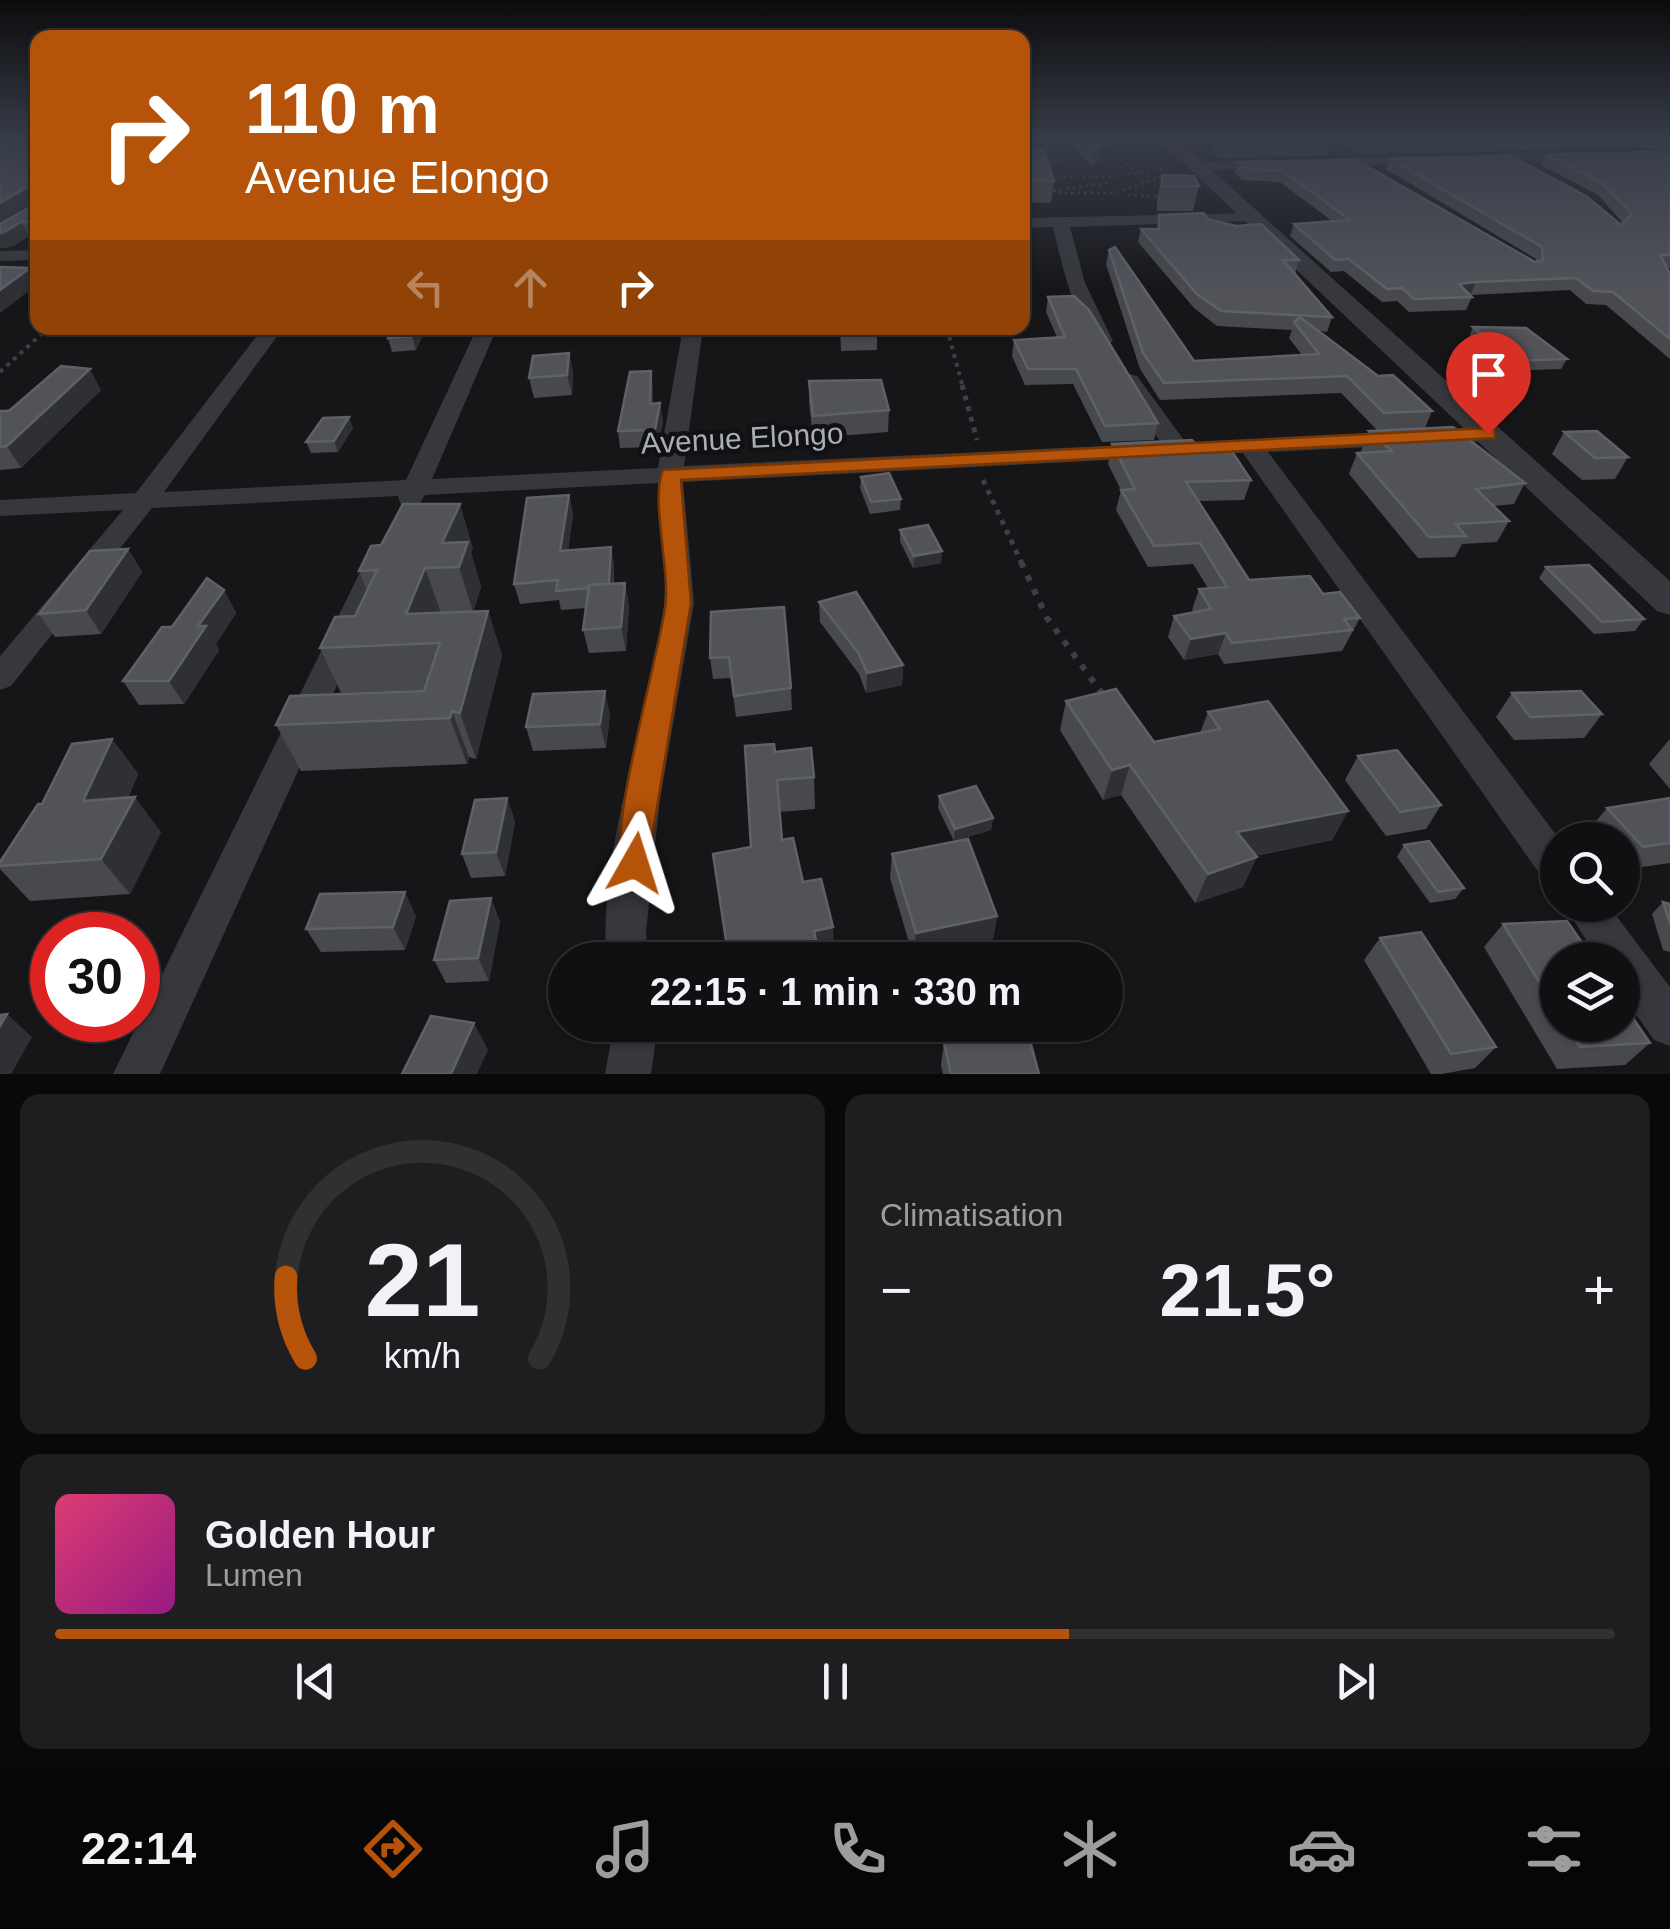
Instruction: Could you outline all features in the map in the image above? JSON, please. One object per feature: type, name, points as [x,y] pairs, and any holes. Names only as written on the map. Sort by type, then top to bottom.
[{"type":"street","points":[[1223,190],[1670,602]]},
{"type":"street","points":[[1030,224],[1252,216]]},
{"type":"street","points":[[1060,222],[1076,283],[1108,351],[1178,449]]},
{"type":"street","points":[[0,256],[30,255]]},
{"type":"street","points":[[0,678],[144,501],[268,335]]},
{"type":"street","points":[[136,1074],[416,487],[484,335]]},
{"type":"street","points":[[625,942],[642,799],[679,603],[670,474],[692,335]]},
{"type":"street","name":"Avenue Elongo","points":[[0,508],[1488,434]]},
{"type":"street","points":[[1250,446],[1540,843]]},
{"type":"street","points":[[1596,922],[1670,1024]]},
{"type":"street","points":[[628,1074],[633,1042]]},
{"type":"path","points":[[1046,192],[1059,190]]},
{"type":"path","points":[[1098,190],[1099,195]]},
{"type":"path","points":[[1115,190],[1119,194]]},
{"type":"path","points":[[1119,194],[1140,190]]},
{"type":"path","points":[[1037,192],[1212,196],[1223,190]]},
{"type":"path","points":[[0,372],[40,335]]},
{"type":"path","points":[[949,335],[982,459],[983,480],[1047,618],[1110,704]]},
{"type":"building","points":[[0,190],[22,190],[0,203]]},
{"type":"building","points":[[1309,190],[1409,190],[1535,262],[1543,260],[1542,247],[1444,190],[1575,190],[1621,225],[1632,214],[1609,190],[1670,190],[1670,255],[1660,255],[1670,274],[1670,339],[1613,292],[1593,291],[1576,278],[1459,284],[1472,297],[1414,299],[1402,288],[1387,289],[1349,259],[1335,260],[1294,224],[1350,220]]},
{"type":"building","points":[[30,207],[30,222],[21,222],[0,233],[0,224]]},
{"type":"building","points":[[1204,213],[1207,219],[1236,226],[1261,224],[1299,260],[1283,260],[1332,317],[1221,311],[1197,294],[1141,229],[1159,229],[1159,215]]},
{"type":"building","points":[[1115,247],[1194,361],[1319,354],[1294,322],[1300,317],[1378,376],[1393,375],[1432,411],[1384,413],[1347,376],[1164,383],[1143,353],[1109,250]]},
{"type":"building","points":[[0,267],[30,268],[0,290]]},
{"type":"building","points":[[1074,296],[1089,310],[1158,423],[1105,426],[1076,369],[1028,369],[1014,340],[1065,337],[1048,297]]},
{"type":"building","points":[[1473,327],[1526,328],[1567,359],[1512,361]]},
{"type":"building","points":[[569,353],[567,375],[529,378],[533,356]]},
{"type":"building","points":[[61,366],[90,369],[7,446],[0,447],[0,411],[9,411]]},
{"type":"building","points":[[651,371],[650,404],[660,403],[655,430],[618,431],[630,372]]},
{"type":"building","points":[[881,380],[889,410],[813,416],[809,381]]},
{"type":"building","points":[[349,417],[334,441],[306,442],[323,418]]},
{"type":"building","points":[[1453,427],[1525,483],[1476,489],[1509,521],[1456,524],[1466,536],[1429,537],[1357,453],[1392,451],[1369,431]]},
{"type":"building","points":[[1597,431],[1628,457],[1595,458],[1564,432]]},
{"type":"building","points":[[1192,440],[1196,445],[1227,444],[1251,480],[1186,482],[1249,580],[1310,576],[1323,594],[1340,592],[1360,618],[1344,619],[1352,630],[1232,643],[1226,633],[1191,639],[1174,616],[1211,609],[1199,589],[1227,587],[1200,543],[1154,546],[1121,490],[1135,489],[1112,444]]},
{"type":"building","points":[[889,473],[901,499],[871,502],[861,477]]},
{"type":"building","points":[[569,495],[560,551],[611,547],[609,584],[556,591],[558,580],[514,584],[527,498]]},
{"type":"building","points":[[403,504],[460,504],[442,543],[468,542],[459,567],[425,568],[406,614],[488,611],[460,713],[452,711],[450,718],[276,725],[290,696],[424,691],[440,643],[320,648],[335,617],[355,616],[377,570],[359,571],[371,546],[381,545]]},
{"type":"building","points":[[928,525],[942,551],[914,556],[900,530]]},
{"type":"building","points":[[128,549],[86,610],[39,614],[90,551]]},
{"type":"building","points":[[1589,565],[1644,619],[1602,622],[1546,567]]},
{"type":"building","points":[[207,578],[224,590],[198,626],[206,626],[169,681],[123,681],[162,627],[172,627]]},
{"type":"building","points":[[625,583],[621,627],[583,630],[589,585]]},
{"type":"building","points":[[856,592],[903,665],[867,673],[859,654],[819,602]]},
{"type":"building","points":[[784,607],[791,688],[734,696],[729,657],[710,658],[711,612]]},
{"type":"building","points":[[1116,689],[1154,742],[1220,729],[1208,712],[1268,701],[1348,811],[1237,832],[1257,857],[1208,874],[1130,765],[1112,770],[1066,701]]},
{"type":"building","points":[[605,691],[600,724],[526,727],[533,694]]},
{"type":"building","points":[[1581,691],[1602,714],[1530,717],[1512,693]]},
{"type":"building","points":[[112,739],[83,801],[135,797],[101,859],[0,866],[38,804],[42,804],[72,744]]},
{"type":"building","points":[[774,744],[775,752],[811,748],[814,777],[777,780],[782,840],[793,838],[803,882],[821,879],[833,927],[814,931],[816,942],[726,942],[713,854],[751,847],[745,746]]},
{"type":"building","points":[[1397,750],[1441,805],[1400,812],[1358,756]]},
{"type":"building","points":[[976,786],[993,818],[955,829],[939,796]]},
{"type":"building","points":[[507,798],[496,852],[462,854],[475,800]]},
{"type":"building","points":[[1670,798],[1670,843],[1643,847],[1640,822],[1620,822],[1607,808]]},
{"type":"building","points":[[968,839],[997,916],[916,933],[892,854]]},
{"type":"building","points":[[1429,841],[1464,888],[1438,892],[1404,845]]},
{"type":"building","points":[[405,892],[393,927],[306,929],[320,894]]},
{"type":"building","points":[[491,898],[478,958],[434,960],[450,901]]},
{"type":"building","points":[[1663,902],[1670,904],[1670,923]]},
{"type":"building","points":[[1568,922],[1582,942],[1540,942],[1540,983],[1503,924]]},
{"type":"building","points":[[1421,932],[1496,1047],[1451,1054],[1380,938]]},
{"type":"building","points":[[431,1016],[474,1023],[451,1074],[402,1074]]},
{"type":"building","points":[[1640,1028],[1650,1043],[1580,1047],[1577,1042],[1640,1042]]},
{"type":"building","points":[[1030,1042],[1039,1074],[951,1074],[944,1043]]},
{"type":"route","points":[[635,863],[642,799],[679,603],[670,474],[1488,434]]}]
